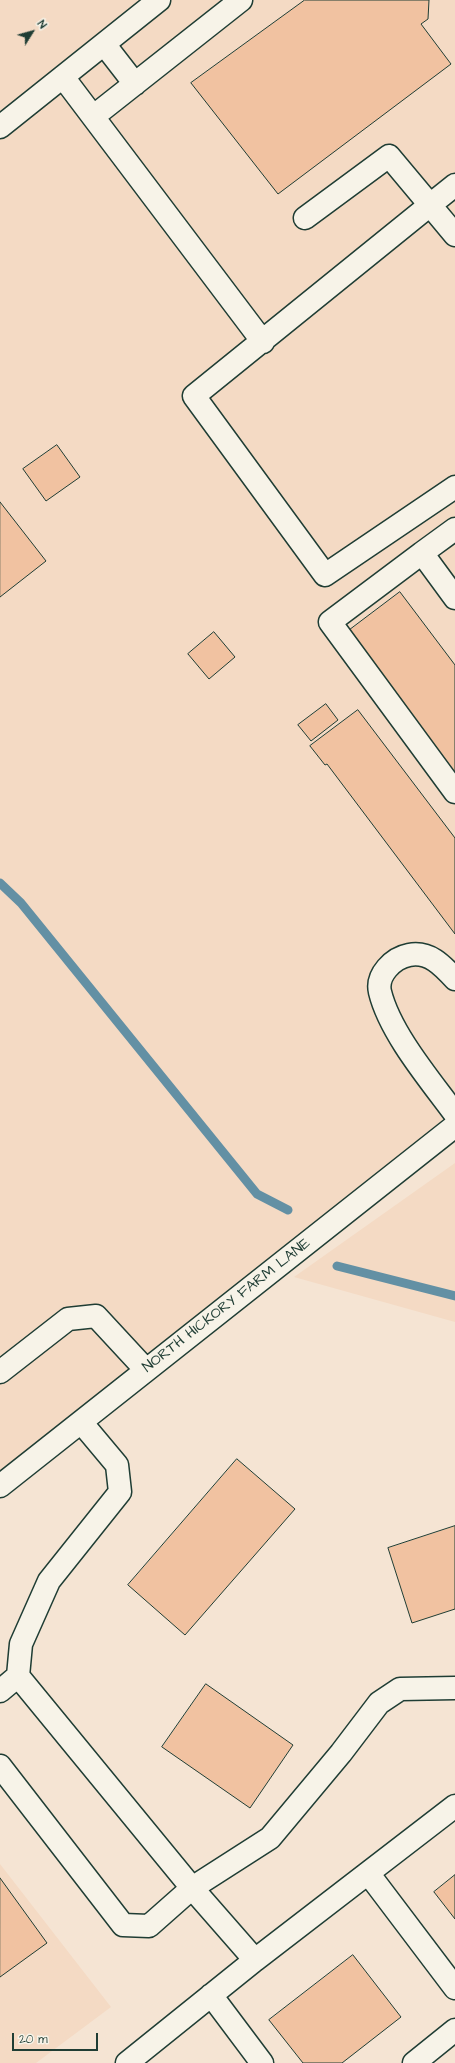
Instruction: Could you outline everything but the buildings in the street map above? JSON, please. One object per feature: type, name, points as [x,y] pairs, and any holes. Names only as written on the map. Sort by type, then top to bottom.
[{"type":"street","points":[[0,127],[159,0]]},
{"type":"street","points":[[94,116],[241,0]]},
{"type":"street","points":[[104,44],[135,84]]},
{"type":"street","points":[[63,77],[94,116],[263,342]]},
{"type":"street","points":[[305,218],[389,156],[455,235]]},
{"type":"street","points":[[455,185],[263,342],[194,396],[325,575],[455,487]]},
{"type":"street","points":[[455,529],[330,622],[455,792]]},
{"type":"street","points":[[422,554],[455,598]]},
{"type":"street","points":[[455,978],[443,965],[430,957],[412,954],[403,956],[386,969],[379,991],[386,1008],[405,1044],[455,1114]]},
{"type":"street","name":"NORTH HICKORY FARM LANE","points":[[0,1486],[455,1126]]},
{"type":"street","points":[[0,1372],[68,1319],[96,1316],[146,1370]]},
{"type":"street","points":[[81,1422],[117,1465],[120,1492],[49,1581],[21,1644],[18,1676],[192,1888],[255,1960]]},
{"type":"street","points":[[0,1691],[18,1676]]},
{"type":"street","points":[[0,1766],[123,1925],[149,1926],[192,1888],[270,1838],[341,1754],[379,1703],[400,1689],[455,1688]]},
{"type":"street","points":[[127,2063],[255,1960],[455,1806]]},
{"type":"street","points":[[368,1873],[455,1988]]},
{"type":"street","points":[[211,1995],[262,2063]]},
{"type":"street","points":[[414,2063],[455,2030]]},
{"type":"shaded area","points":[[0,0],[455,0],[455,1126],[0,1485]]},
{"type":"shaded area","points":[[455,1163],[455,1322],[294,1277]]},
{"type":"shaded area","points":[[0,1864],[111,2007],[36,2063],[0,2063]]},
{"type":"waterway","points":[[0,883],[21,903],[257,1194],[288,1210]]},
{"type":"waterway","points":[[337,1266],[455,1296]]}]
